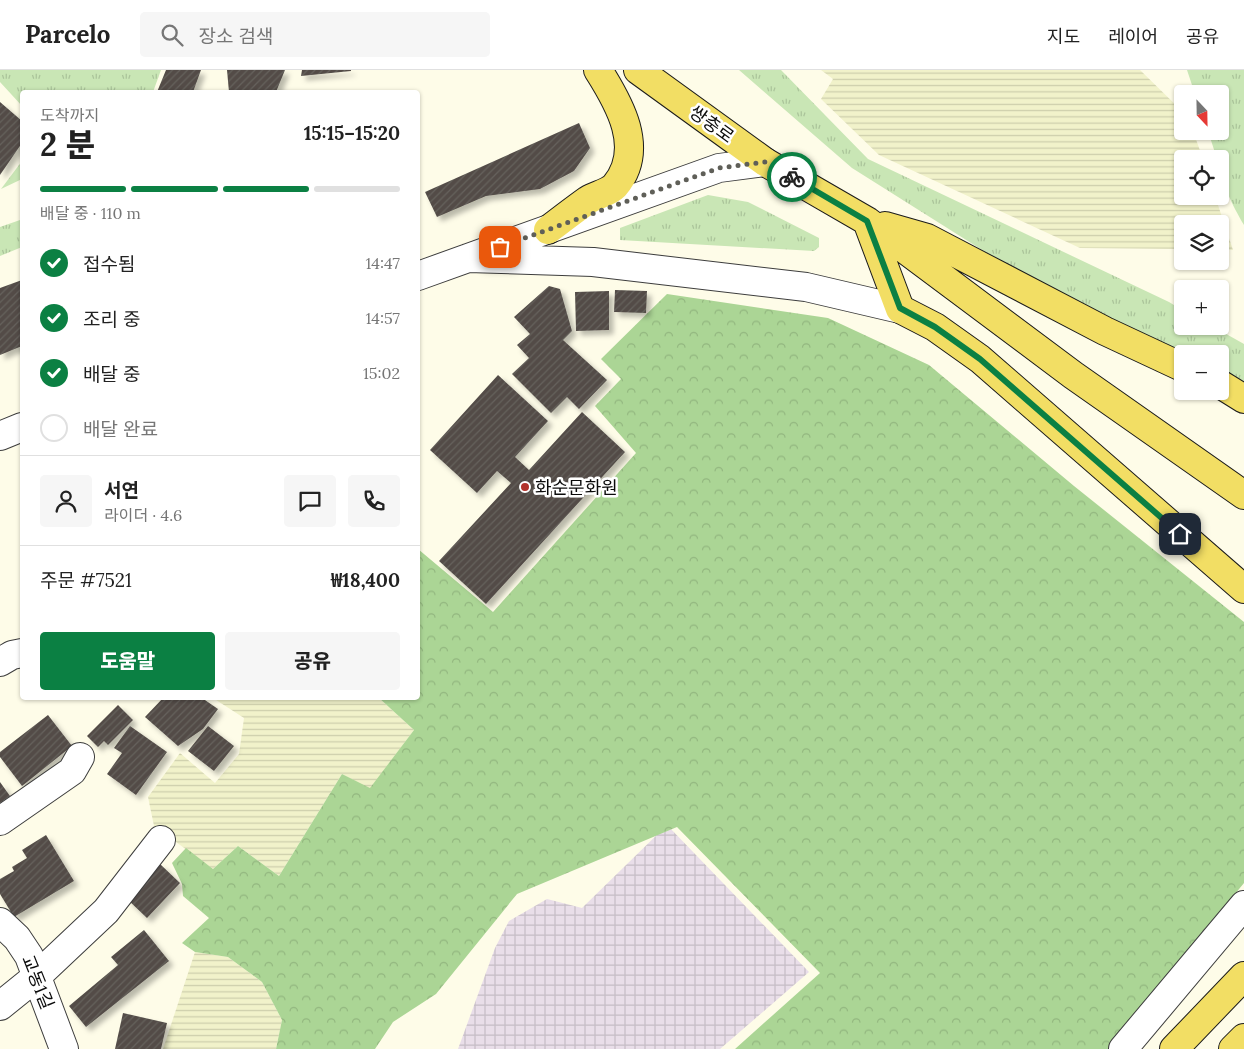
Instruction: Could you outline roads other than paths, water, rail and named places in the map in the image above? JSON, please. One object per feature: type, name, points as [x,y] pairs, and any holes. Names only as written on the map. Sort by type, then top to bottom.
[{"type":"main road","points":[[548,230],[589,199],[614,187],[623,173],[629,153],[626,122],[615,97],[598,70]]},
{"type":"main road","name":"쌍충로","points":[[638,70],[765,162],[867,221]]},
{"type":"main road","points":[[867,221],[900,308],[935,327],[980,359],[1244,589]]},
{"type":"main road","points":[[867,221],[927,238],[1105,331],[1174,363]]},
{"type":"main road","points":[[867,221],[1087,386],[1244,495]]},
{"type":"main road","points":[[1229,390],[1244,399]]},
{"type":"main road","points":[[1174,1049],[1244,976]]},
{"type":"main road","points":[[1233,1049],[1244,1038]]},
{"type":"street","points":[[420,275],[719,168],[765,162]]},
{"type":"street","points":[[468,258],[594,262],[786,284],[900,308]]},
{"type":"street","points":[[0,436],[20,428]]},
{"type":"street","points":[[0,662],[12,655],[20,654]]},
{"type":"street","points":[[0,821],[72,771],[80,757]]},
{"type":"street","points":[[0,1006],[36,977],[106,911],[161,840]]},
{"type":"street","points":[[1124,1049],[1244,905]]},
{"type":"street","name":"교동1길","points":[[0,922],[17,938],[29,956],[64,1049]]},
{"type":"place","name":"화순문화원","points":[[525,487]]}]
